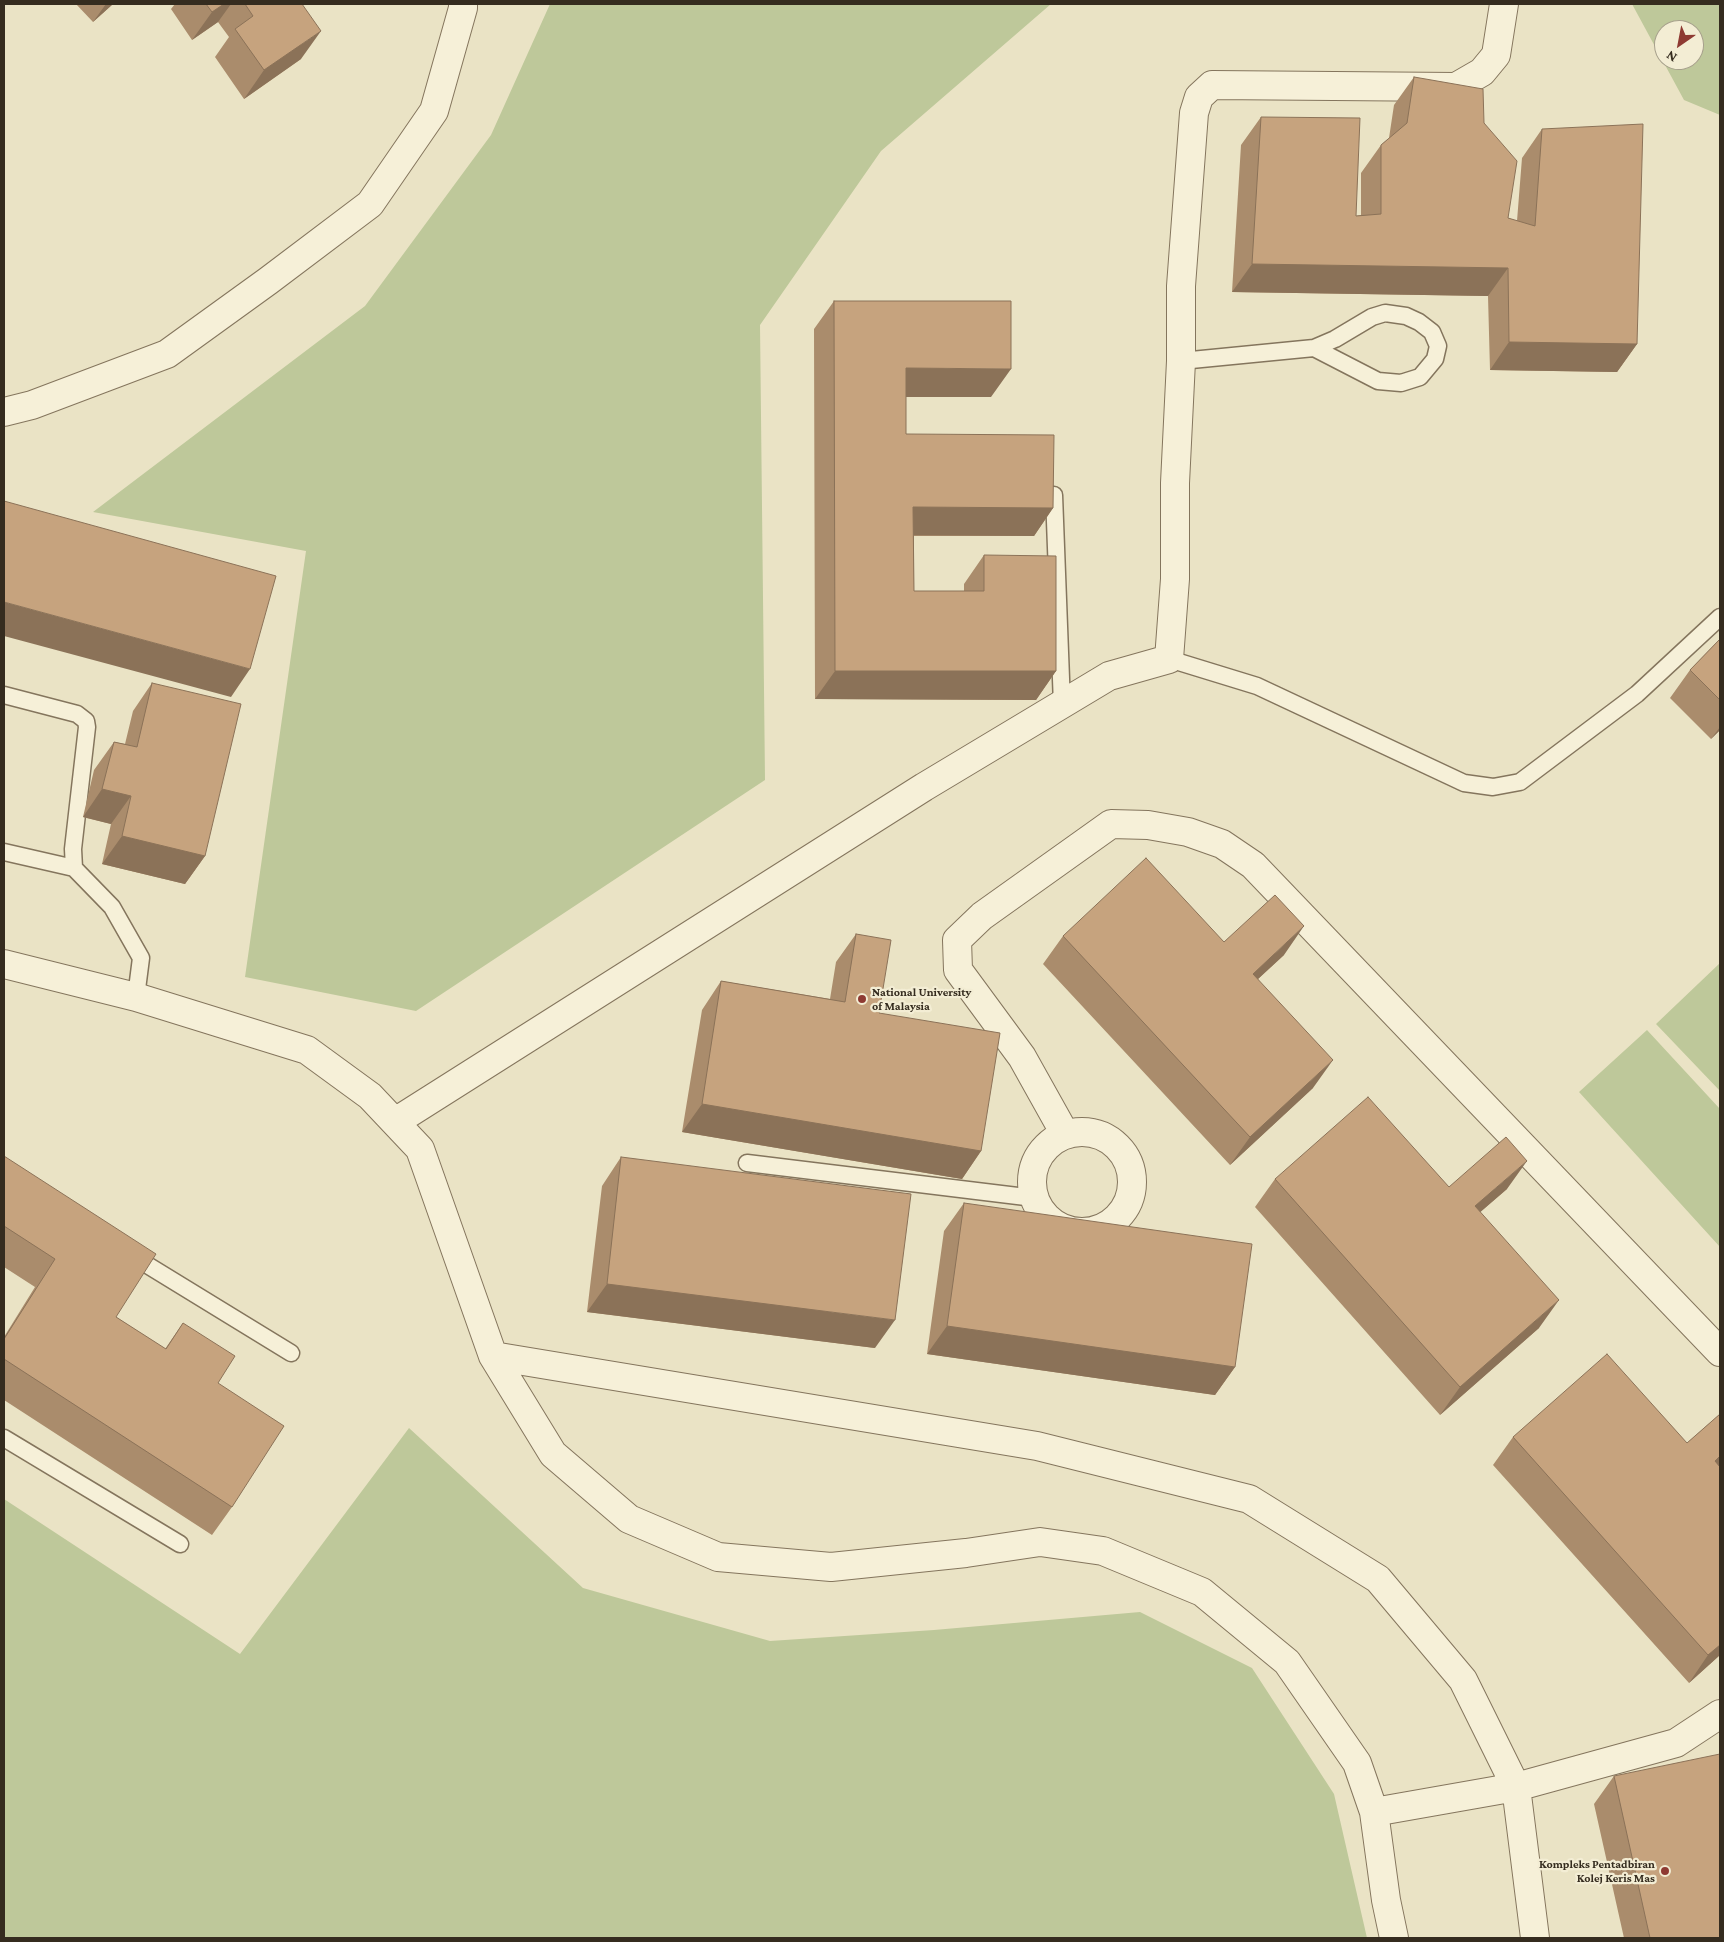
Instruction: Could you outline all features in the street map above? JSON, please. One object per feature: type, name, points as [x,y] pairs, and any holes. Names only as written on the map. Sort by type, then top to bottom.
[{"type":"street","points":[[4,412],[32,405],[167,354],[370,204],[434,111],[463,4]]},
{"type":"street","points":[[395,1122],[916,792],[1109,676],[1168,659],[1175,579],[1175,483],[1181,361],[1181,286],[1194,113],[1199,97],[1212,85],[1456,87],[1482,72],[1496,55],[1504,4]]},
{"type":"street","points":[[1065,1134],[1022,1057],[958,970],[958,940],[982,916],[1111,824],[1148,825],[1196,835],[1222,844],[1252,865],[1720,1352]]},
{"type":"street","points":[[4,964],[136,997],[307,1050],[370,1096],[420,1149],[493,1356],[553,1454],[629,1519],[718,1557],[831,1567],[966,1553],[1040,1542],[1103,1550],[1202,1592],[1287,1662],[1357,1763],[1374,1812],[1386,1900],[1394,1938]]},
{"type":"street","points":[[1082,1131],[1098,1134],[1114,1142],[1124,1155],[1131,1171],[1132,1187],[1128,1204],[1118,1218],[1104,1228],[1088,1232],[1071,1231],[1055,1225],[1042,1213],[1034,1198],[1031,1183],[1033,1167],[1040,1153],[1051,1141],[1065,1134],[1082,1131]]},
{"type":"street","points":[[493,1356],[1037,1446],[1249,1498],[1378,1579],[1463,1680],[1516,1787],[1535,1938]]},
{"type":"street","points":[[1374,1812],[1516,1787],[1676,1743],[1720,1714]]},
{"type":"lane","points":[[1181,361],[1314,348],[1335,339],[1372,317],[1385,313],[1406,316],[1419,322],[1432,332],[1438,346],[1435,360],[1420,377],[1401,383],[1378,381],[1314,348]]},
{"type":"lane","points":[[1054,495],[1062,705]]},
{"type":"lane","points":[[1168,659],[1258,686],[1464,782],[1493,787],[1520,782],[1637,694],[1720,617]]},
{"type":"lane","points":[[4,695],[77,714],[86,721],[87,728],[73,849],[74,868]]},
{"type":"lane","points":[[4,852],[74,868],[112,907],[141,958],[136,997]]},
{"type":"lane","points":[[747,1163],[1034,1198]]},
{"type":"lane","points":[[122,1249],[291,1353]]},
{"type":"lane","points":[[4,1438],[180,1544]]},
{"type":"green space","points":[[550,4],[1051,4],[881,151],[760,325],[765,780],[416,1011],[245,977],[306,551],[93,512],[365,306],[491,135]]},
{"type":"green space","points":[[1632,4],[1720,4],[1720,115],[1684,100],[1668,70],[1704,70],[1704,20],[1654,20],[1654,45]]},
{"type":"green space","points":[[1720,963],[1720,1091],[1656,1024]]},
{"type":"green space","points":[[1647,1030],[1720,1109],[1720,1247],[1579,1092]]},
{"type":"green space","points":[[409,1428],[583,1588],[770,1641],[934,1630],[1140,1612],[1252,1668],[1334,1794],[1367,1938],[4,1938],[4,1499],[240,1654]]},
{"type":"building","points":[[206,4],[224,4],[212,12]]},
{"type":"building","points":[[245,4],[302,4],[321,31],[264,70],[235,29],[253,16]]},
{"type":"building","points":[[1414,77],[1483,89],[1484,123],[1517,161],[1508,218],[1535,226],[1542,129],[1643,124],[1637,344],[1509,342],[1508,268],[1252,264],[1261,117],[1360,118],[1356,216],[1381,214],[1381,145],[1407,123]]},
{"type":"building","points":[[834,301],[1011,301],[1011,369],[906,368],[906,434],[1054,435],[1053,508],[913,507],[914,591],[984,591],[984,555],[1056,556],[1056,671],[835,671]]},
{"type":"building","points":[[4,501],[276,576],[250,669],[4,602]]},
{"type":"building","points":[[1720,639],[1720,700],[1690,670]]},
{"type":"building","points":[[152,683],[241,704],[205,856],[122,836],[131,796],[102,789],[114,742],[137,747]]},
{"type":"building","points":[[1146,858],[1224,942],[1275,895],[1304,926],[1253,974],[1333,1060],[1250,1137],[1063,936]]},
{"type":"building","points":[[856,934],[891,940],[879,1013],[1000,1033],[981,1151],[702,1104],[721,981],[845,1002]]},
{"type":"building","points":[[1368,1097],[1449,1187],[1506,1137],[1527,1161],[1475,1206],[1559,1300],[1460,1387],[1275,1179]]},
{"type":"building","points":[[4,1156],[156,1254],[116,1317],[166,1349],[183,1323],[235,1356],[218,1383],[284,1426],[232,1507],[4,1359],[4,1339],[55,1259],[4,1226]]},
{"type":"building","points":[[621,1157],[911,1194],[895,1320],[607,1284]]},
{"type":"building","points":[[964,1203],[1252,1244],[1235,1367],[947,1326]]},
{"type":"building","points":[[1607,1354],[1687,1443],[1720,1414],[1720,1456],[1715,1461],[1720,1467],[1720,1645],[1708,1655],[1513,1437]]},
{"type":"building","name":"Kompleks Pentadbiran Kolej Keris Mas","points":[[1720,1754],[1720,1938],[1650,1938],[1614,1776]]},
{"type":"place","name":"National University of Malaysia","points":[[862,999]]},
{"type":"place","name":"Kompleks Pentadbiran Kolej Keris Mas","points":[[1665,1871]]}]
